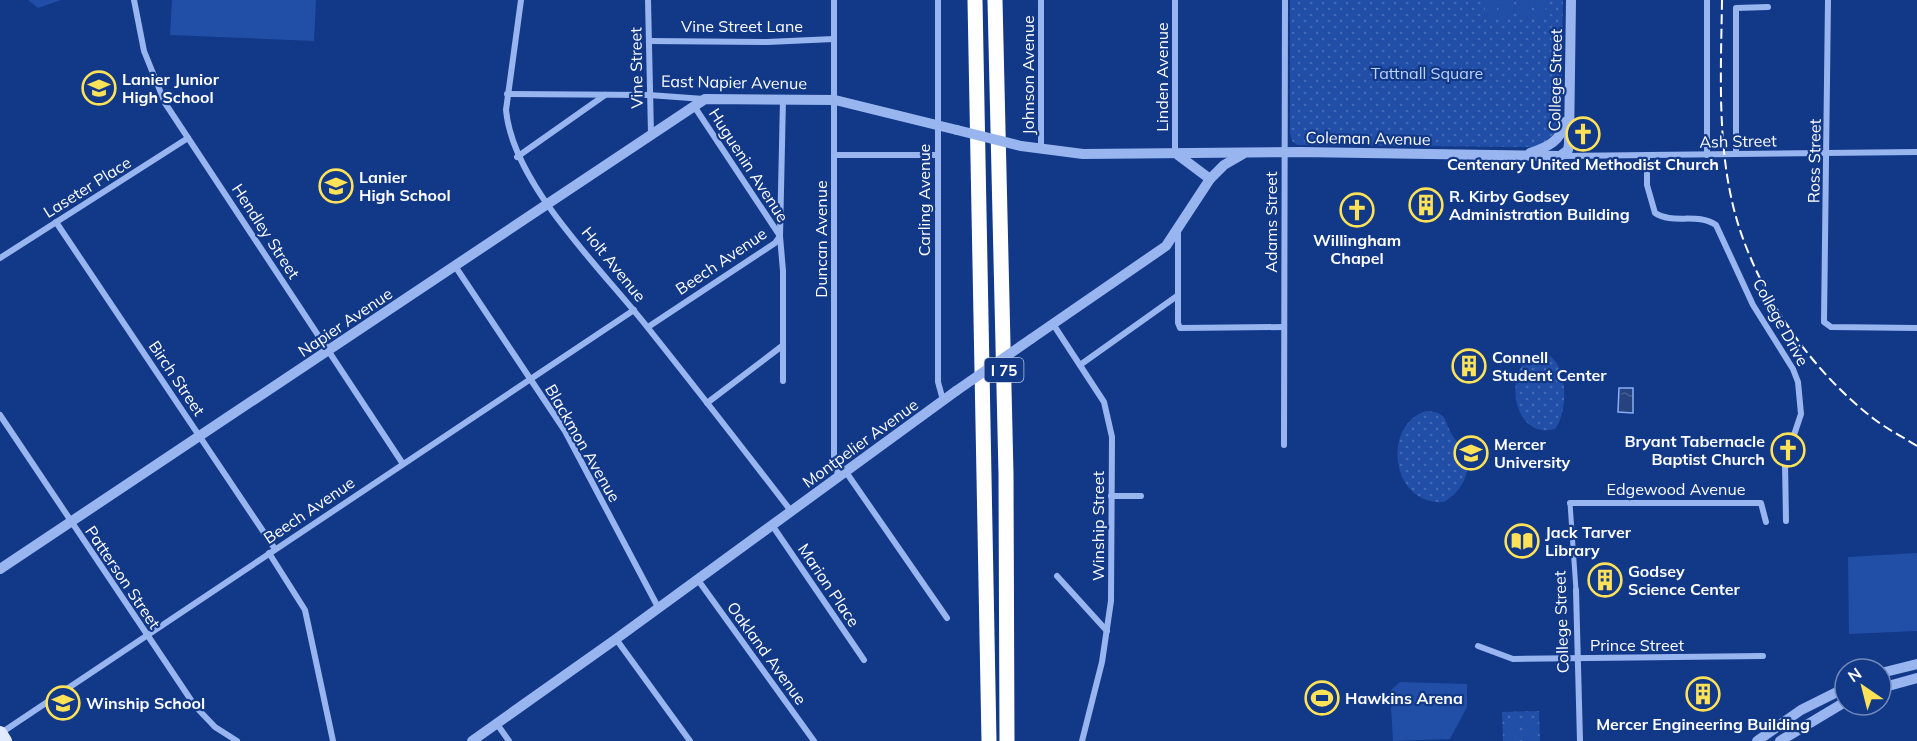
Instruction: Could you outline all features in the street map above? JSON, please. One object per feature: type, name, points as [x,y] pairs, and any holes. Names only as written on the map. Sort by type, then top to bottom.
[{"type":"highway","name":"I 75","points":[[975,0],[989,741]]},
{"type":"highway","name":"I 75","points":[[995,0],[1006,474],[1006,741]]},
{"type":"main road","points":[[0,733],[5,741]]},
{"type":"street","name":"Hendley Street","points":[[134,0],[144,51],[155,82],[189,138],[403,465]]},
{"type":"street","name":"Holt Avenue","points":[[521,0],[507,94],[507,127],[517,157],[548,205],[648,327],[791,511]]},
{"type":"street","name":"Vine Street","points":[[648,0],[651,136]]},
{"type":"street","name":"Duncan Avenue","points":[[834,0],[834,462],[947,618]]},
{"type":"street","name":"Carling Avenue","points":[[938,0],[938,382],[943,400]]},
{"type":"street","name":"Johnson Avenue","points":[[1041,0],[1041,150]]},
{"type":"street","name":"Linden Avenue","points":[[1175,0],[1175,154]]},
{"type":"street","name":"Adams Street","points":[[1284,445],[1285,0]]},
{"type":"street","name":"College Street","points":[[1560,156],[1568,150],[1569,144],[1571,0]]},
{"type":"street","points":[[1707,0],[1707,155]]},
{"type":"street","name":"Ross Street","points":[[1828,0],[1824,322],[1831,327],[1917,328]]},
{"type":"street","points":[[1736,154],[1736,8],[1768,7]]},
{"type":"street","name":"Vine Street Lane","points":[[649,41],[767,42],[834,39]]},
{"type":"street","name":"East Napier Avenue","points":[[507,94],[835,100],[957,130]]},
{"type":"street","points":[[517,157],[530,145],[605,95]]},
{"type":"street","points":[[780,236],[783,98]]},
{"type":"street","name":"Napier Avenue","points":[[0,569],[705,99]]},
{"type":"street","points":[[1521,156],[1551,144],[1560,136],[1569,101]]},
{"type":"street","name":"Huguenin Avenue","points":[[694,106],[780,236],[783,271],[783,381]]},
{"type":"street","name":"Coleman Avenue","points":[[957,130],[1041,150],[1083,154],[1285,152],[1560,156]]},
{"type":"street","name":"Laseter Place","points":[[0,258],[189,138]]},
{"type":"street","name":"Ash Street","points":[[1560,156],[1917,152]]},
{"type":"street","name":"Montpelier Avenue","points":[[472,741],[659,609],[943,400],[1166,246],[1210,179],[1224,165],[1246,153]]},
{"type":"street","points":[[1175,154],[1185,158],[1210,179]]},
{"type":"street","points":[[835,155],[937,155]]},
{"type":"street","name":"College Drive","points":[[1647,156],[1647,185],[1654,213],[1669,218],[1704,219],[1716,225],[1756,312],[1793,369],[1798,382],[1801,414],[1785,462],[1786,521]]},
{"type":"street","name":"Birch Street","points":[[56,222],[199,436],[272,551],[305,610],[333,741]]},
{"type":"street","points":[[1178,230],[1177,296],[1180,328],[1284,327]]},
{"type":"street","name":"Beech Avenue","points":[[648,327],[775,243],[780,236]]},
{"type":"street","name":"Blackmon Avenue","points":[[455,266],[565,431],[659,609]]},
{"type":"street","points":[[1080,365],[1177,296]]},
{"type":"street","name":"Beech Avenue","points":[[0,733],[634,310]]},
{"type":"street","name":"Winship Street","points":[[1053,324],[1104,402],[1112,437],[1111,601],[1107,631],[1082,741]]},
{"type":"street","points":[[707,403],[782,346]]},
{"type":"street","name":"Patterson Street","points":[[0,415],[146,635],[206,718],[237,741]]},
{"type":"street","points":[[1112,496],[1141,496]]},
{"type":"street","name":"College Street","points":[[1570,503],[1576,590],[1580,741]]},
{"type":"street","name":"Edgewood Avenue","points":[[1570,503],[1761,503],[1766,522]]},
{"type":"street","name":"Marion Place","points":[[772,525],[864,660]]},
{"type":"street","points":[[1057,576],[1107,631]]},
{"type":"street","name":"Oakland Avenue","points":[[698,580],[814,741]]},
{"type":"street","points":[[616,639],[690,741]]},
{"type":"street","name":"Prince Street","points":[[1478,646],[1513,659],[1763,656]]},
{"type":"street","points":[[1893,670],[1917,664]]},
{"type":"street","points":[[1893,685],[1917,678]]},
{"type":"street","points":[[1757,741],[1801,710],[1833,693]]},
{"type":"street","points":[[1780,741],[1833,709]]},
{"type":"street","points":[[497,724],[509,741]]},
{"type":"green space","points":[[28,0],[61,0],[38,8]]},
{"type":"green space","points":[[172,0],[316,0],[314,41],[170,35]]},
{"type":"green space","name":"Tattnall Square","points":[[1290,0],[1563,0],[1561,122],[1558,134],[1537,147],[1297,145],[1292,141],[1290,133]]},
{"type":"green space","points":[[1485,0],[1497,0],[1497,17],[1485,16]]},
{"type":"green space","points":[[1502,0],[1514,0],[1513,17],[1501,16]]},
{"type":"green space","points":[[1518,0],[1530,0],[1529,17],[1517,17]]},
{"type":"green space","points":[[1534,0],[1546,0],[1545,18],[1534,17]]},
{"type":"green space","points":[[1542,352],[1557,364],[1564,386],[1563,410],[1555,429],[1540,430],[1528,424],[1520,412],[1516,398],[1516,383],[1520,369],[1529,358]]},
{"type":"green space","points":[[1426,411],[1438,413],[1444,417],[1453,436],[1464,451],[1467,461],[1464,481],[1444,502],[1426,500],[1412,491],[1403,479],[1398,463],[1398,447],[1402,432],[1412,419]]},
{"type":"green space","points":[[1917,553],[1917,631],[1849,634],[1848,557]]},
{"type":"green space","points":[[1400,682],[1467,684],[1467,707],[1450,739],[1393,741],[1390,691]]},
{"type":"green space","points":[[1539,711],[1540,741],[1503,741],[1502,712]]},
{"type":"green space","points":[[1535,718],[1535,741],[1523,741],[1523,719]]},
{"type":"green space","points":[[1507,719],[1519,719],[1519,741],[1507,741]]},
{"type":"water","points":[[1619,388],[1633,388],[1633,413],[1618,412]]},
{"type":"railway","points":[[1722,0],[1721,85],[1726,172],[1739,227],[1749,255],[1776,308],[1811,357],[1831,380],[1874,419],[1917,446]]},
{"type":"place","name":"Lanier Junior High School","points":[[99,88]]},
{"type":"place","name":"Centenary United Methodist Church","points":[[1583,134]]},
{"type":"place","name":"Lanier High School","points":[[336,186]]},
{"type":"place","name":"R. Kirby Godsey Administration Building","points":[[1426,205]]},
{"type":"place","name":"Willingham Chapel","points":[[1357,210]]},
{"type":"place","name":"Connell Student Center","points":[[1469,366]]},
{"type":"place","name":"Bryant Tabernacle Baptist Church","points":[[1788,450]]},
{"type":"place","name":"Mercer University","points":[[1471,453]]},
{"type":"place","name":"Jack Tarver Library","points":[[1522,541]]},
{"type":"place","name":"Godsey Science Center","points":[[1605,580]]},
{"type":"place","name":"Mercer Engineering Building","points":[[1703,694]]},
{"type":"place","name":"Hawkins Arena","points":[[1322,698]]},
{"type":"place","name":"Winship School","points":[[63,703]]}]
